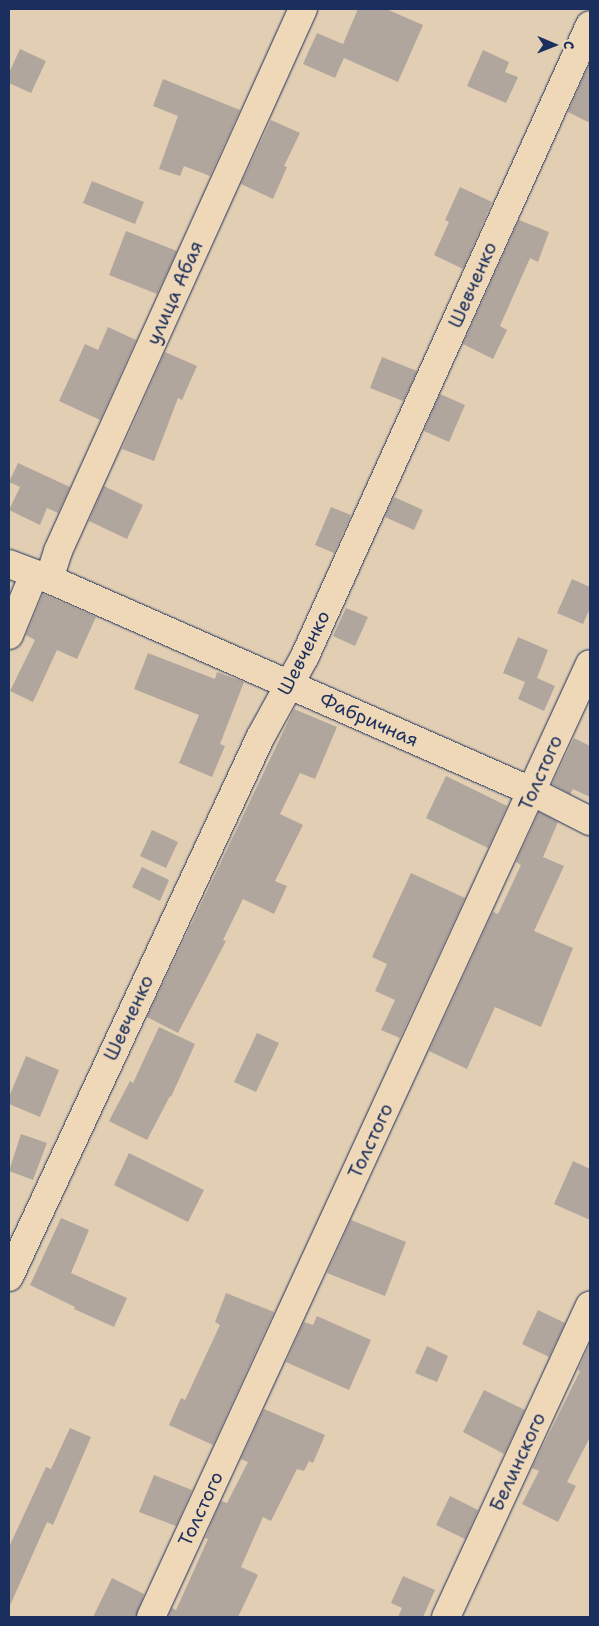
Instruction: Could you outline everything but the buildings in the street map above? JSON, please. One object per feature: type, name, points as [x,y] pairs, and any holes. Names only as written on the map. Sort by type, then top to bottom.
[{"type":"street","name":"улица Абая","points":[[9,636],[41,576],[58,551],[303,9]]},
{"type":"street","name":"Шевченко","points":[[9,1277],[260,738],[309,647],[590,25]]},
{"type":"street","name":"Фабричная","points":[[9,564],[41,576],[289,684],[532,792],[590,821]]},
{"type":"street","name":"Толстого","points":[[151,1617],[590,664]]},
{"type":"street","name":"Белинского","points":[[446,1617],[590,1306]]}]
